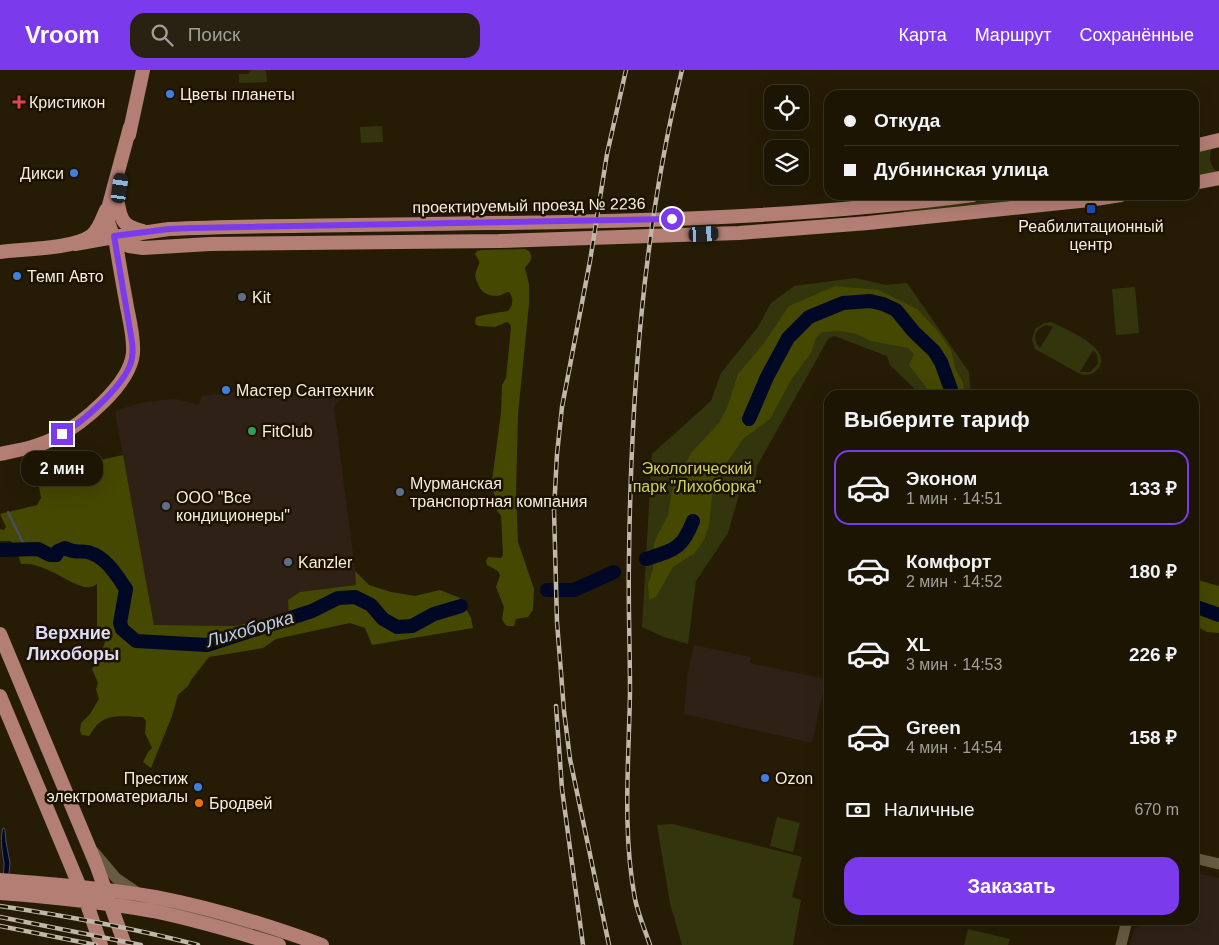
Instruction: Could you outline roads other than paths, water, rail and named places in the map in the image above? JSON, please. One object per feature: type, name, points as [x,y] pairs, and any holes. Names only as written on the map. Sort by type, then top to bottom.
[{"type":"main road","points":[[0,454],[35,446],[54,439],[72,429],[103,401],[126,374],[130,365],[133,353],[132,342],[120,264],[114,236],[108,222],[143,70]]},
{"type":"main road","points":[[1199,145],[1219,140]]},
{"type":"main road","points":[[1199,182],[1219,178]]},
{"type":"main road","name":"проектируемый проезд № 2236","points":[[0,252],[75,244],[114,236],[202,228],[672,219],[826,210],[938,200]]},
{"type":"main road","name":"проектируемый проезд № 2236","points":[[114,236],[124,245],[144,248],[210,244],[499,241],[739,232],[868,223],[1089,200]]},
{"type":"main road","points":[[113,204],[123,222],[136,229],[149,232]]},
{"type":"main road","points":[[75,244],[91,236],[96,231],[113,204]]},
{"type":"main road","points":[[120,264],[129,253],[144,248]]},
{"type":"main road","points":[[0,634],[85,837],[110,900],[125,945]]},
{"type":"main road","points":[[0,696],[87,904],[100,943]]},
{"type":"main road","points":[[0,880],[64,884],[154,897],[216,911],[322,945]]},
{"type":"main road","points":[[0,893],[63,898],[153,911],[214,925],[279,945]]},
{"type":"street","points":[[85,837],[95,853],[122,883],[160,905],[244,926],[303,945]]},
{"type":"street","points":[[1199,859],[1219,864]]},
{"type":"street","points":[[1121,945],[1126,925]]},
{"type":"water","points":[[3,828],[5,829],[10,863],[8,884],[3,883],[4,863],[1,840]]},
{"type":"waterway","name":"Лихоборка","points":[[749,419],[767,377],[788,338],[809,317],[843,303],[870,301],[896,310],[914,332],[934,351],[941,362],[951,390]]},
{"type":"waterway","points":[[8,512],[26,549]]},
{"type":"waterway","name":"Лихоборка","points":[[646,559],[676,548],[685,538],[693,521]]},
{"type":"waterway","name":"Лихоборка","points":[[0,550],[38,549],[50,555],[56,555],[58,551],[65,548],[88,552],[100,558],[110,567],[126,589],[120,623],[122,629],[136,641],[207,645],[312,611],[338,598],[355,597],[371,605],[383,619],[397,627],[412,626],[434,614],[461,606]]},
{"type":"waterway","name":"Лихоборка","points":[[547,590],[574,590],[614,572]]},
{"type":"waterway","name":"Лихоборка","points":[[1199,608],[1219,615]]},
{"type":"railway","points":[[609,945],[570,759],[557,622],[554,510],[562,407],[590,261],[607,154],[626,70]]},
{"type":"railway","points":[[650,945],[635,899],[627,821],[630,691],[630,497],[636,374],[649,251],[658,190],[682,70]]},
{"type":"railway","points":[[556,706],[562,789],[583,945]]},
{"type":"railway","points":[[0,906],[99,923],[198,945]]},
{"type":"railway","points":[[0,917],[141,945]]},
{"type":"railway","points":[[0,926],[96,945]]},
{"type":"place","name":"Цветы планеты","points":[[170,94]]},
{"type":"place","name":"Кристикон","points":[[19,102]]},
{"type":"place","name":"Дикси","points":[[74,173]]},
{"type":"place","name":"Реабилитационный центр","points":[[1091,209]]},
{"type":"place","name":"Темп Авто","points":[[17,276]]},
{"type":"place","name":"Kit","points":[[242,297]]},
{"type":"place","name":"Мастер Сантехник","points":[[226,390]]},
{"type":"place","name":"FitClub","points":[[252,431]]},
{"type":"place","name":"Мурманская транспортная компания","points":[[400,492]]},
{"type":"place","name":"ООО \"Все кондиционеры\"","points":[[166,506]]},
{"type":"place","name":"Kanzler","points":[[288,562]]},
{"type":"place","name":"Ozon","points":[[765,778]]},
{"type":"place","name":"Престиж электроматериалы","points":[[198,787]]},
{"type":"place","name":"Бродвей","points":[[199,803]]},
{"type":"district","name":"Верхние Лихоборы","points":[[73,643]]},
{"type":"park label","name":"Экологический парк \"Лихоборка\"","points":[[697,477]]}]
